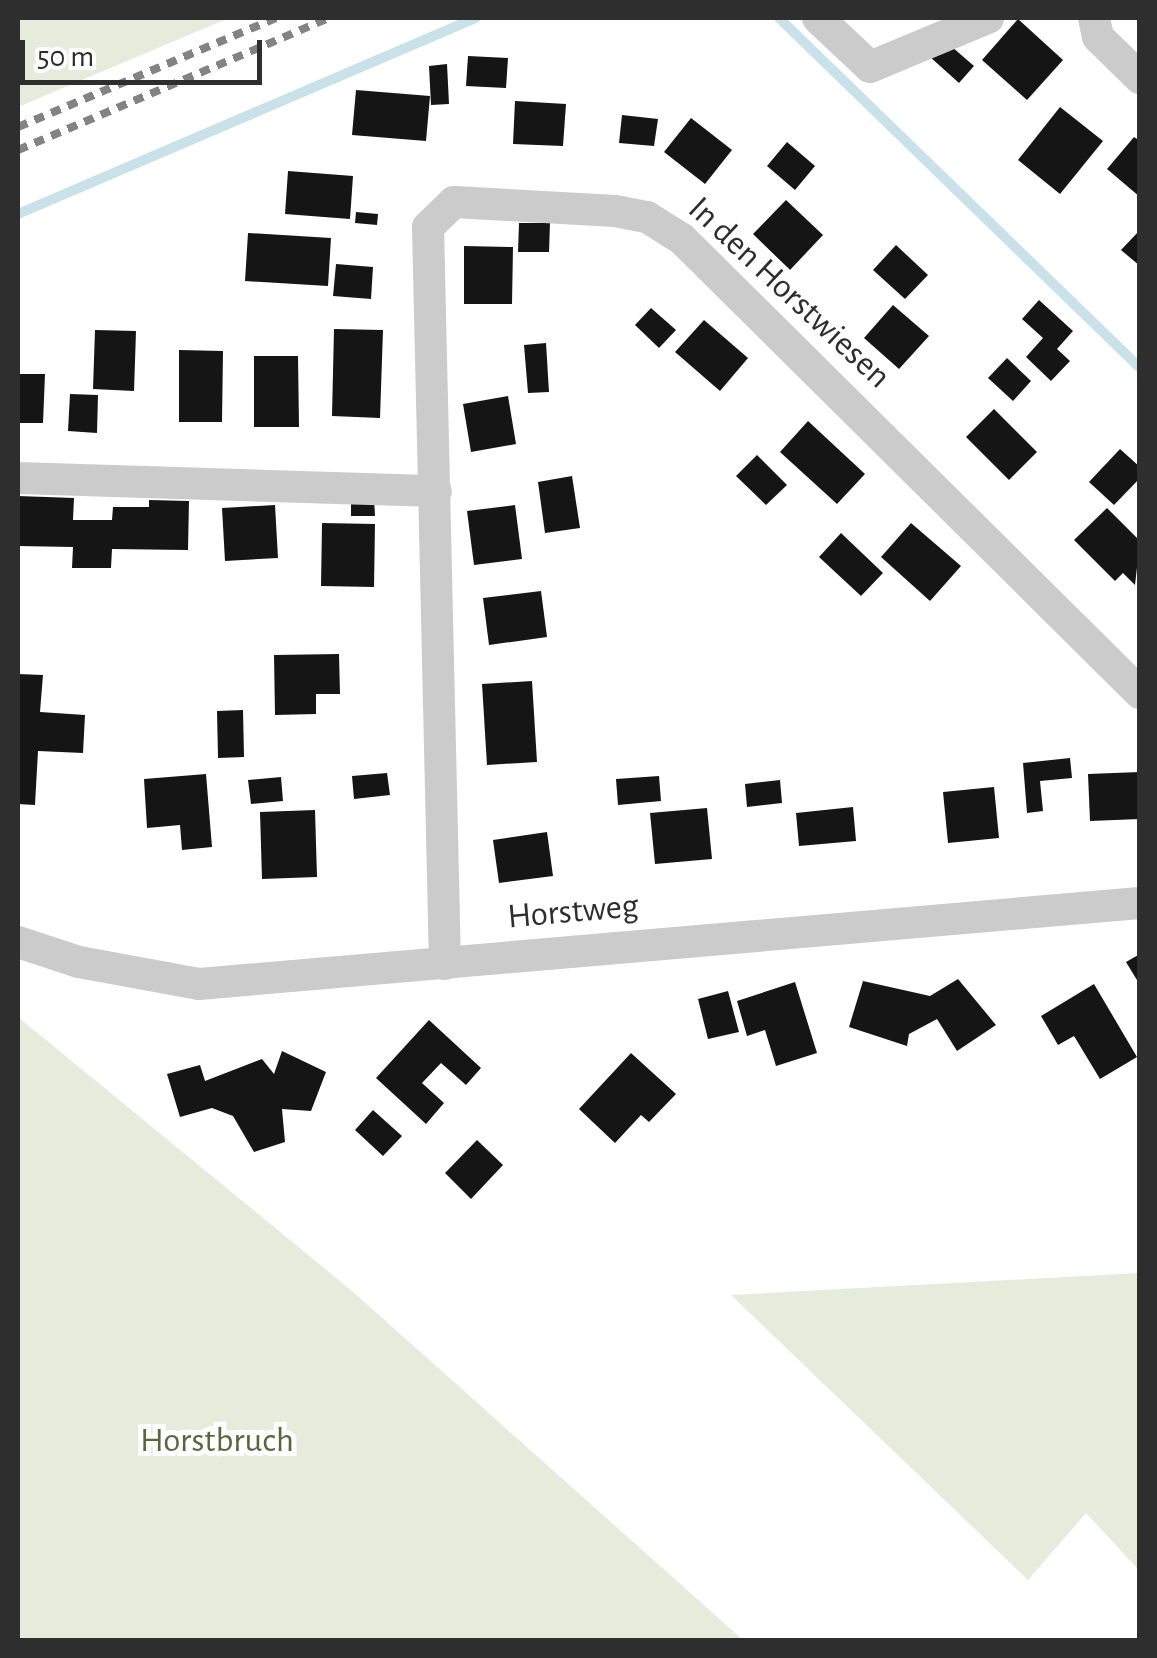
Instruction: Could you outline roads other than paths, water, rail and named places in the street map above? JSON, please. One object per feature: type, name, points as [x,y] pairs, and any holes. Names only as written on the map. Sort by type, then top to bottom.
[{"type":"street","points":[[818,18],[870,66],[988,18]]},
{"type":"street","points":[[1094,18],[1098,37],[1140,78]]},
{"type":"street","name":"In den Horstwiesen","points":[[445,964],[428,227],[454,202],[647,217],[682,239],[1140,693]]},
{"type":"street","points":[[18,478],[436,491]]},
{"type":"street","name":"Horstweg","points":[[18,942],[79,962],[200,984],[1140,902]]},
{"type":"waterway","points":[[18,214],[476,18]]},
{"type":"waterway","points":[[779,18],[1140,368]]},
{"type":"railway","points":[[18,127],[276,18]]},
{"type":"railway","points":[[18,150],[329,18]]},
{"type":"park label","name":"Horstbruch","points":[[217,1441]]}]
